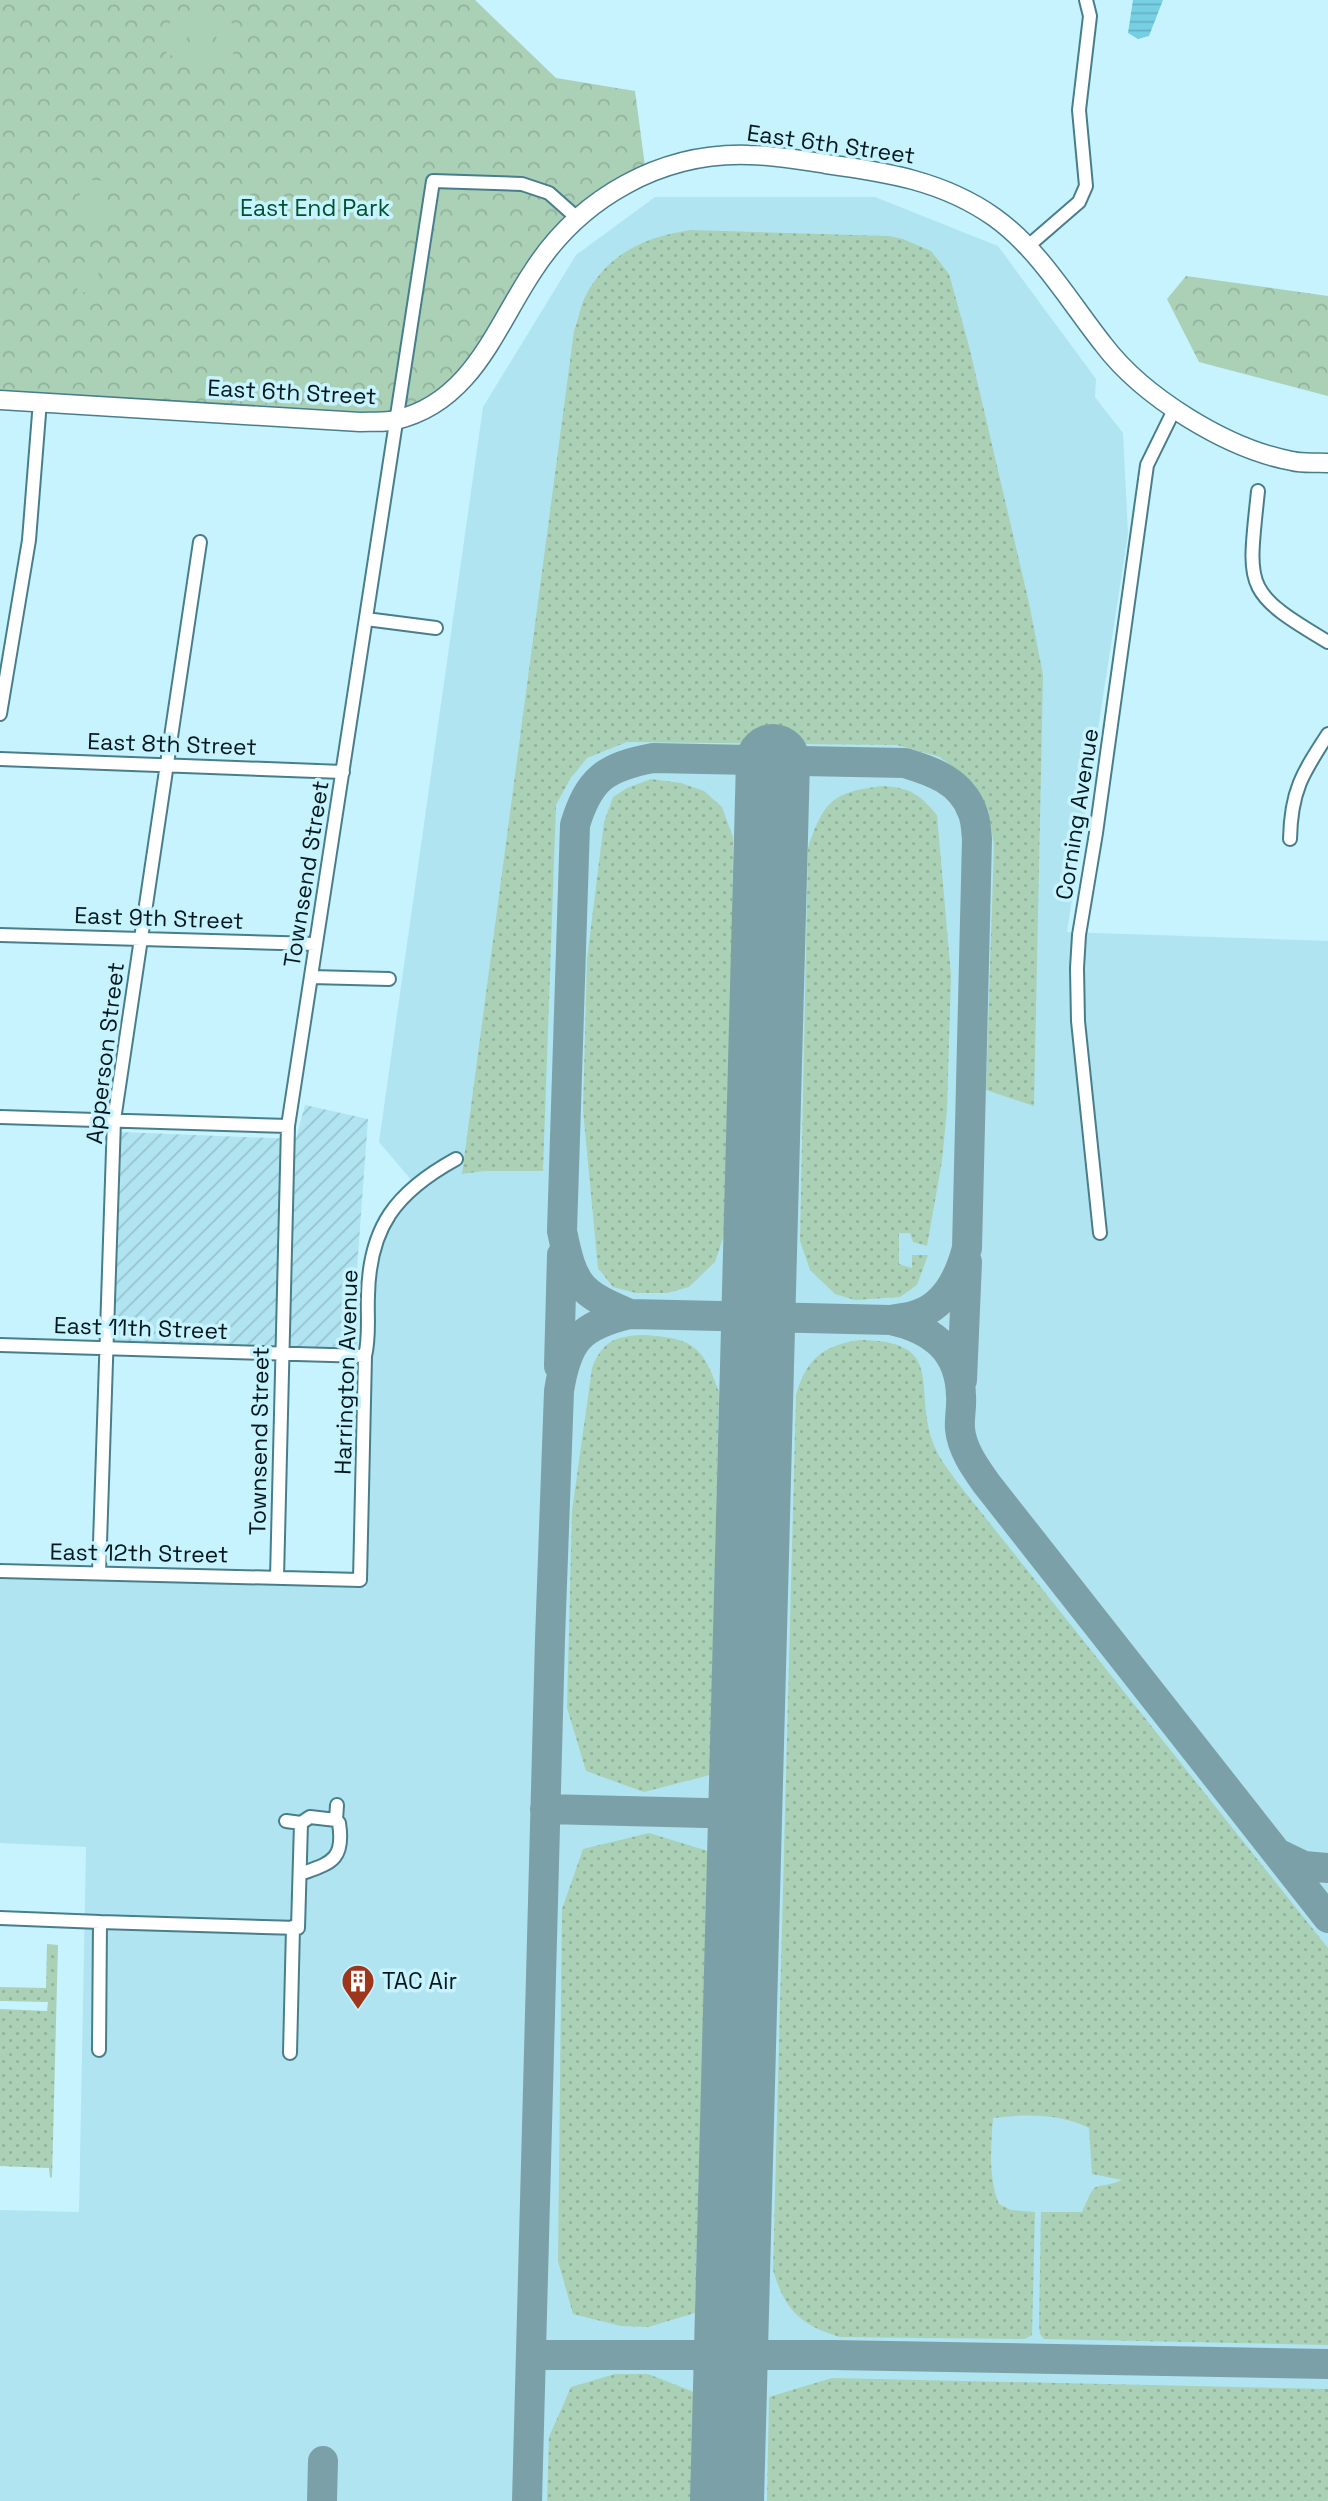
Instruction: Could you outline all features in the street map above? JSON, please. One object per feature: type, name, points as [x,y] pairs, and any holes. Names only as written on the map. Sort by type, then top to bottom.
[{"type":"main road","name":"East 6th Street","points":[[0,400],[360,422],[395,421],[425,409],[467,378],[549,247],[576,218],[608,194],[646,174],[684,162],[717,156],[748,155],[909,177],[939,187],[970,202],[996,218],[1027,247],[1122,367],[1148,390],[1213,432],[1244,446],[1293,462],[1328,463]]},
{"type":"street","points":[[1027,247],[1079,202],[1086,186],[1079,110],[1090,16],[1086,0]]},
{"type":"street","name":"Townsend Street","points":[[277,1578],[288,1126],[433,181],[522,184],[549,192],[576,218]]},
{"type":"street","points":[[0,714],[29,540],[40,401]]},
{"type":"street","name":"Corning Avenue","points":[[1100,1233],[1077,1009],[1079,935],[1098,819],[1147,466],[1175,408]]},
{"type":"street","points":[[1258,491],[1252,555],[1257,587],[1274,608],[1328,642]]},
{"type":"street","name":"Apperson Street","points":[[99,1573],[114,1121],[200,542]]},
{"type":"street","points":[[366,619],[436,628]]},
{"type":"street","points":[[1290,839],[1296,789],[1328,734]]},
{"type":"street","name":"East 8th Street","points":[[0,759],[343,772]]},
{"type":"street","name":"East 9th Street","points":[[0,935],[316,944]]},
{"type":"street","points":[[311,977],[389,979]]},
{"type":"street","points":[[0,1117],[288,1126]]},
{"type":"street","name":"Harrington Avenue","points":[[360,1580],[365,1356],[369,1342],[368,1291],[371,1255],[380,1229],[397,1203],[456,1158]]},
{"type":"street","name":"East 11th Street","points":[[0,1345],[365,1356]]},
{"type":"street","name":"East 12th Street","points":[[0,1571],[360,1580]]},
{"type":"street","points":[[299,1868],[327,1864],[335,1858],[341,1845],[339,1823],[336,1820],[337,1805]]},
{"type":"street","points":[[286,1821],[301,1823],[310,1817],[336,1820]]},
{"type":"street","points":[[0,1918],[298,1928],[301,1823]]},
{"type":"street","points":[[99,2050],[100,1922]]},
{"type":"street","points":[[290,2053],[293,1927]]},
{"type":"shaded area","points":[[1133,0],[1163,0],[1149,36],[1138,39],[1128,33]]},
{"type":"shaded area","points":[[655,197],[875,197],[998,246],[1096,379],[1095,397],[1123,433],[1128,534],[1067,932],[1328,941],[1328,2501],[0,2501],[0,2210],[79,2212],[86,1847],[0,1843],[0,1576],[366,1588],[368,1359],[377,1253],[413,1182],[379,1142],[483,407],[576,255]]},
{"type":"shaded area","points":[[305,1105],[368,1119],[356,1282],[358,1346],[112,1341],[120,1132],[296,1139]]},
{"type":"green space","name":"East End Park","points":[[0,0],[475,0],[556,78],[635,91],[646,174],[576,217],[467,378],[395,421],[0,404]]},
{"type":"green space","points":[[171,15],[189,17],[185,57],[166,55]]},
{"type":"green space","points":[[195,19],[213,21],[208,60],[190,58]]},
{"type":"green space","points":[[218,21],[237,24],[232,63],[214,61]]},
{"type":"green space","points":[[81,179],[106,181],[102,219],[78,216]]},
{"type":"green space","points":[[691,230],[889,236],[931,251],[949,274],[969,346],[1029,603],[1043,675],[1034,1106],[986,1090],[994,845],[988,810],[974,784],[940,757],[897,745],[627,742],[587,758],[570,779],[556,805],[543,1171],[484,1171],[462,1174],[574,331],[584,299],[593,283],[615,259],[642,243]]},
{"type":"green space","points":[[80,262],[99,264],[97,293],[77,292]]},
{"type":"green space","points":[[1186,276],[1328,296],[1328,396],[1199,362],[1167,299]]},
{"type":"green space","points":[[651,779],[681,783],[704,791],[722,807],[733,837],[725,1232],[715,1262],[689,1287],[667,1293],[636,1293],[613,1287],[598,1268],[583,1110],[587,959],[604,822],[613,797],[627,788]]},
{"type":"green space","points":[[883,786],[914,793],[937,815],[951,976],[947,1109],[942,1161],[927,1246],[913,1242],[910,1233],[899,1233],[899,1264],[912,1268],[912,1255],[928,1255],[917,1285],[900,1297],[855,1300],[835,1294],[810,1270],[800,1241],[808,848],[819,819],[833,801],[852,791]]},
{"type":"green space","points":[[644,1335],[674,1339],[694,1347],[707,1364],[719,1392],[710,1775],[644,1792],[586,1771],[567,1708],[572,1511],[592,1368],[601,1351],[612,1341]]},
{"type":"green space","points":[[860,1340],[887,1342],[905,1348],[915,1357],[921,1369],[932,1440],[946,1467],[1328,1948],[1328,2345],[1044,2339],[1039,2326],[1041,2212],[1082,2212],[1094,2189],[1122,2180],[1092,2174],[1089,2128],[1054,2117],[993,2118],[991,2161],[999,2204],[1011,2210],[1035,2212],[1032,2335],[1025,2339],[840,2337],[804,2321],[783,2296],[773,2270],[796,1395],[805,1372],[818,1356],[836,1346]]},
{"type":"green space","points":[[649,1833],[708,1851],[695,2313],[648,2327],[621,2326],[573,2314],[558,2261],[562,1909],[583,1849]]},
{"type":"green space","points":[[47,1944],[58,1945],[50,2178],[49,2168],[0,2166],[0,2009],[47,2011],[48,2002],[0,2001],[0,1987],[46,1988]]},
{"type":"green space","points":[[615,2374],[648,2374],[694,2392],[691,2501],[547,2501],[549,2437],[571,2387]]},
{"type":"green space","points":[[832,2378],[1328,2389],[1328,2501],[767,2501],[769,2397]]},
{"type":"taxiway","points":[[630,1314],[599,1300],[581,1285],[570,1264],[562,1231],[575,825],[586,796],[593,786],[611,771],[653,758],[905,763],[935,774],[953,785],[967,801],[976,825],[967,1248],[956,1278],[945,1296],[929,1309],[916,1315],[891,1320]]},
{"type":"taxiway","points":[[559,1366],[562,1255]]},
{"type":"taxiway","points":[[962,1380],[967,1262]]},
{"type":"taxiway","points":[[527,2501],[559,1391],[566,1360],[578,1338],[587,1330],[630,1314],[891,1320],[931,1336],[941,1344],[955,1366],[961,1396],[961,1436],[969,1457],[982,1477],[1328,1918]]},
{"type":"taxiway","points":[[545,1809],[746,1814]]},
{"type":"taxiway","points":[[1279,1854],[1304,1866],[1328,1868]]},
{"type":"taxiway","points":[[531,2355],[834,2355],[1328,2364]]},
{"type":"taxiway","points":[[322,2501],[323,2461]]},
{"type":"runway","points":[[727,2501],[773,761]]},
{"type":"place","name":"TAC Air","points":[[358,2011]]}]
